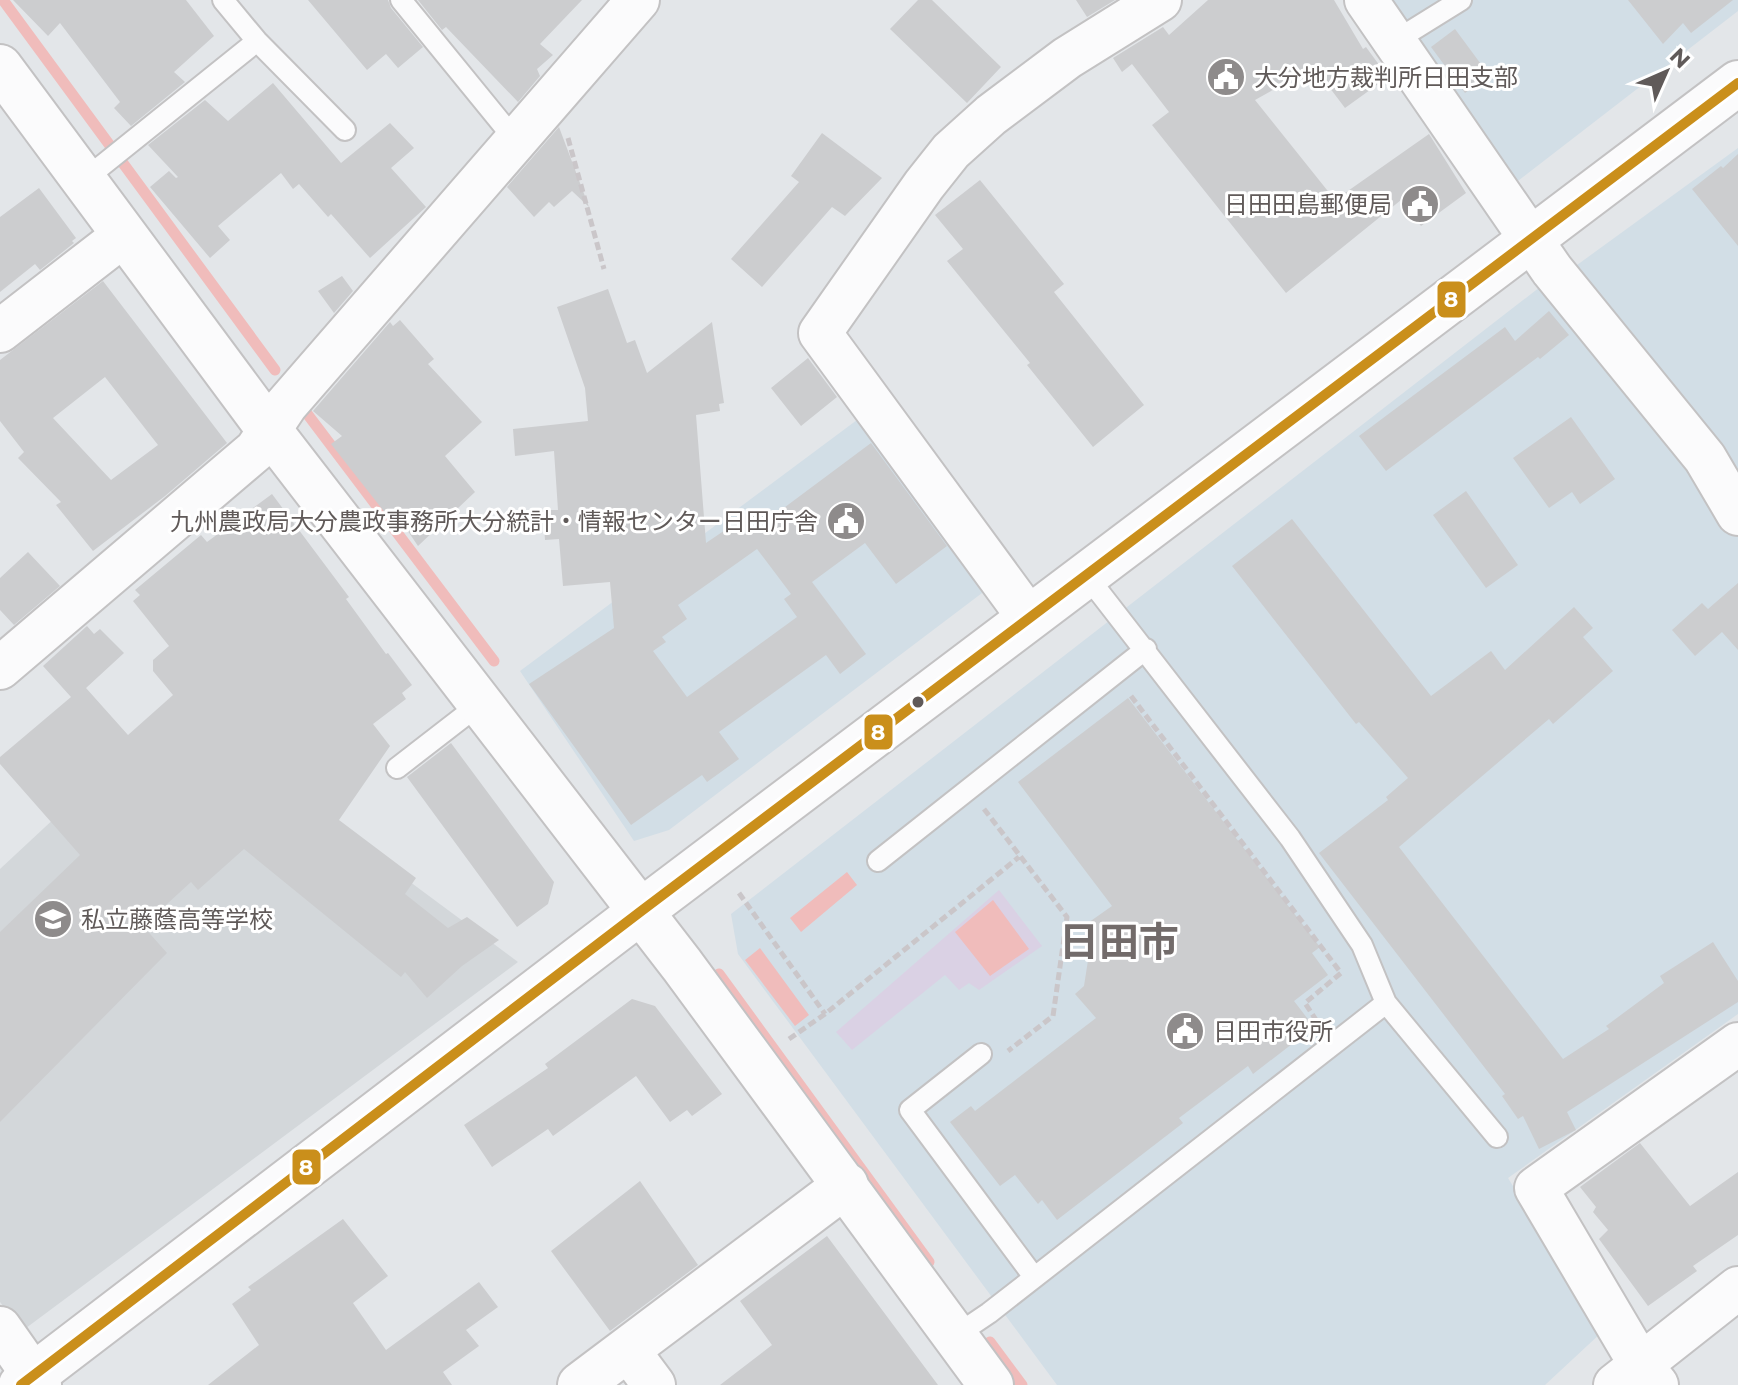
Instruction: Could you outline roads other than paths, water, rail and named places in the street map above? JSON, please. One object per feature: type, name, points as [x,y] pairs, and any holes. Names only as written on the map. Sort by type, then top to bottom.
[{"type":"street","points":[[0,668],[256,450],[286,405],[638,0]]},
{"type":"street","points":[[1029,618],[820,333],[951,151],[991,115],[1067,58],[1160,0]]},
{"type":"street","points":[[1366,0],[1530,239],[1626,364],[1705,458],[1738,514]]},
{"type":"street","points":[[0,67],[270,431],[481,703],[846,1185],[991,1385]]},
{"type":"street","points":[[0,1328],[32,1382],[640,912],[1738,83]]},
{"type":"street","points":[[0,331],[124,235]]},
{"type":"street","points":[[1738,1044],[1536,1188],[1637,1378],[1738,1288]]},
{"type":"street","points":[[580,1385],[846,1185]]},
{"type":"street","points":[[628,1350],[654,1385]]},
{"type":"lane","points":[[223,0],[257,41],[345,130]]},
{"type":"lane","points":[[401,0],[516,141]]},
{"type":"lane","points":[[1395,41],[1461,0]]},
{"type":"lane","points":[[84,180],[257,41]]},
{"type":"lane","points":[[1086,575],[1290,838],[1362,945],[1386,1003],[1497,1137]]},
{"type":"lane","points":[[878,861],[1151,657]]},
{"type":"lane","points":[[397,768],[481,703]]},
{"type":"lane","points":[[955,1336],[1386,1003]]},
{"type":"lane","points":[[981,1054],[910,1110],[1034,1277]]},
{"type":"waterway","points":[[3,0],[275,370]]},
{"type":"waterway","points":[[299,403],[494,661]]},
{"type":"waterway","points":[[719,974],[929,1262]]},
{"type":"waterway","points":[[990,1342],[1022,1385]]},
{"type":"place","name":"大分地方裁判所日田支部","points":[[1226,77]]},
{"type":"place","name":"日田田島郵便局","points":[[1420,204]]},
{"type":"place","name":"九州農政局大分農政事務所大分統計・情報センター日田庁舎","points":[[846,521]]},
{"type":"place","name":"私立藤蔭高等学校","points":[[53,919]]},
{"type":"place","name":"日田市役所","points":[[1185,1031]]},
{"type":"district","name":"日田市","points":[[1119,941]]}]
